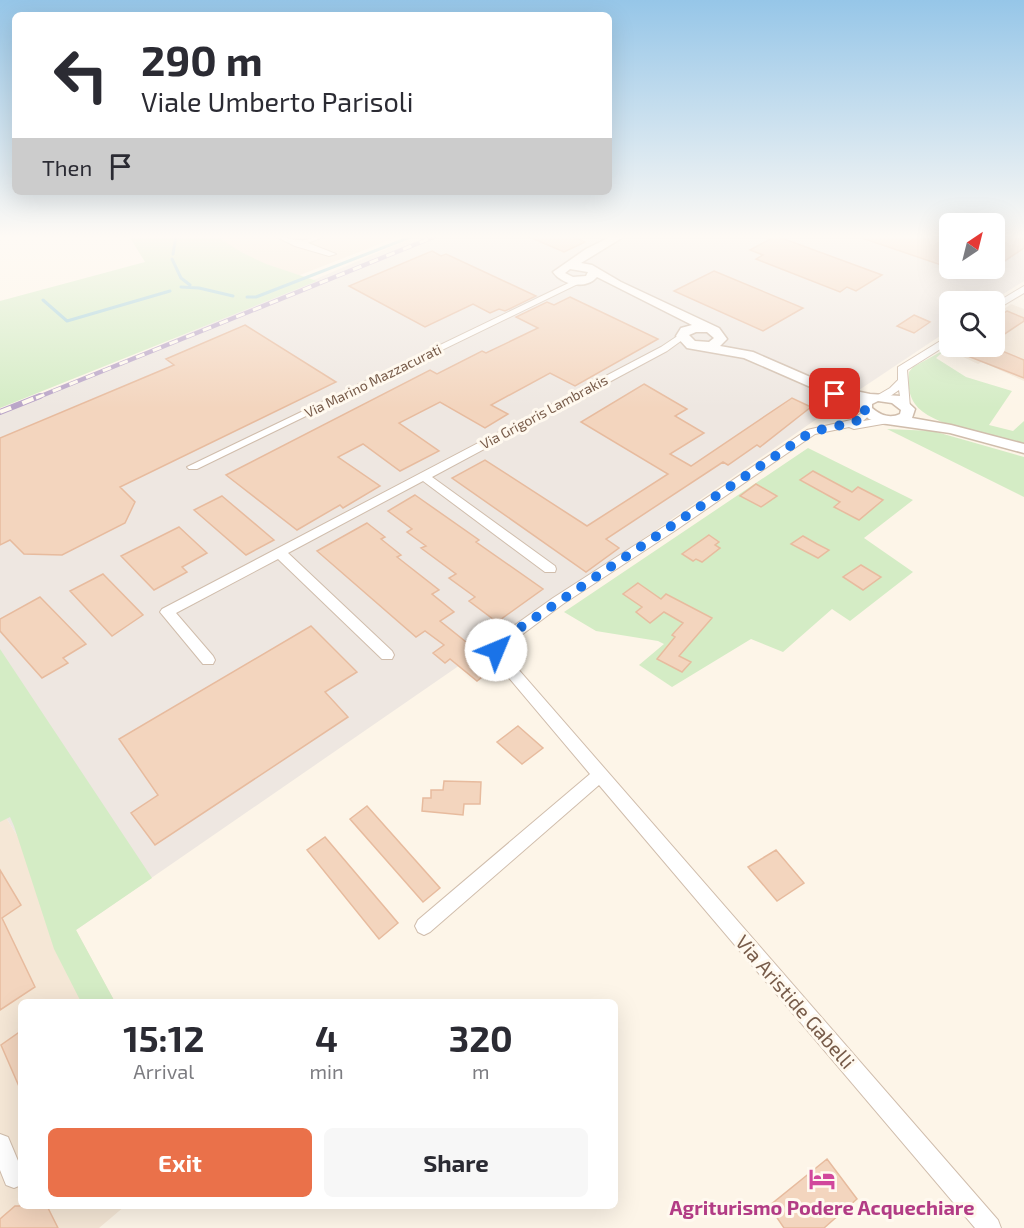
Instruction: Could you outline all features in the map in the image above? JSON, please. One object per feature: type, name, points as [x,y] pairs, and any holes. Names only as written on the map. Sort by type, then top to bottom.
[{"type":"street","points":[[635,293],[707,328],[748,355],[827,389],[872,404],[893,420],[951,429],[1024,449]]},
{"type":"street","name":"Via Marino Mazzacurati","points":[[193,467],[553,294]]},
{"type":"street","points":[[676,314],[688,337],[706,347],[748,355]]},
{"type":"street","points":[[688,337],[707,328]]},
{"type":"street","points":[[706,347],[717,345],[720,342],[720,336]]},
{"type":"street","name":"Via Grigoris Lambrakis","points":[[208,660],[167,612],[688,337]]},
{"type":"street","name":"Via Aristide Gabelli","points":[[939,345],[905,365],[902,369],[901,382],[894,390],[872,404],[859,420],[811,432],[558,601],[496,646],[499,656],[600,775],[990,1228]]},
{"type":"street","points":[[893,420],[907,416],[901,382]]},
{"type":"street","points":[[872,404],[896,399],[951,429]]},
{"type":"street","name":"Via Aristide Gabelli","points":[[843,425],[863,426],[893,420]]},
{"type":"street","points":[[424,476],[550,569]]},
{"type":"street","points":[[279,552],[387,654]]},
{"type":"street","points":[[424,926],[600,775]]},
{"type":"street","points":[[0,1145],[14,1177]]},
{"type":"shaded area","points":[[282,293],[939,293],[939,337],[76,930],[0,808],[0,413]]},
{"type":"shaded area","points":[[1011,304],[1024,309],[1024,381],[982,362],[978,364],[963,357],[1005,357],[1005,308]]},
{"type":"shaded area","points":[[0,808],[76,930],[113,999],[18,999],[18,1209],[121,1209],[99,1228],[0,1228]]},
{"type":"green space","points":[[29,293],[286,293],[0,408],[0,301]]},
{"type":"green space","points":[[939,353],[936,358],[966,377],[1012,391],[989,425],[1013,431],[1024,421],[1024,444],[949,425],[923,412],[915,404],[909,388],[909,372],[913,367]]},
{"type":"green space","points":[[887,429],[933,431],[1024,457],[1024,497]]},
{"type":"green space","points":[[808,448],[913,500],[864,538],[913,572],[850,621],[832,609],[783,652],[751,639],[672,687],[639,665],[664,644],[658,641],[596,631],[564,612]]},
{"type":"green space","points":[[0,649],[152,878],[76,930],[113,999],[79,999],[54,949],[10,817],[0,822]]},
{"type":"building","points":[[363,293],[530,293],[536,296],[505,311],[499,309],[490,313],[473,304],[425,327]]},
{"type":"building","points":[[679,293],[768,293],[803,308],[763,331]]},
{"type":"building","points":[[570,297],[658,339],[575,386],[550,373],[491,405],[508,414],[485,428],[440,402],[399,423],[439,451],[400,471],[363,444],[338,457],[380,486],[343,508],[340,505],[297,530],[226,475],[430,370],[437,374],[482,351],[486,353],[538,328],[516,317],[547,302],[554,305]]},
{"type":"building","points":[[1007,311],[1024,318],[1024,321],[1005,334],[1005,312]]},
{"type":"building","points":[[914,315],[930,322],[914,333],[897,326]]},
{"type":"building","points":[[245,325],[336,382],[120,487],[135,502],[125,523],[62,555],[24,554],[10,540],[0,545],[0,438],[174,365],[166,359]]},
{"type":"building","points":[[1005,352],[1024,360],[1024,378],[970,357],[1005,357]]},
{"type":"building","points":[[644,384],[687,409],[675,416],[704,433],[670,454],[691,466],[792,398],[811,407],[760,447],[757,445],[728,465],[723,462],[606,539],[619,548],[586,572],[452,478],[485,460],[587,526],[668,474],[581,422]]},
{"type":"building","points":[[813,471],[852,492],[858,487],[883,500],[859,520],[834,507],[840,502],[800,480]]},
{"type":"building","points":[[756,484],[777,496],[761,507],[740,496]]},
{"type":"building","points":[[415,495],[543,589],[497,622],[469,601],[475,597],[449,578],[456,574],[421,548],[426,546],[407,532],[412,529],[388,511]]},
{"type":"building","points":[[222,496],[274,540],[246,555],[194,510]]},
{"type":"building","points":[[367,523],[385,537],[381,539],[401,555],[397,557],[439,590],[432,594],[454,612],[440,621],[496,666],[477,681],[450,659],[445,663],[433,653],[444,645],[425,631],[416,637],[317,551]]},
{"type":"building","points":[[179,527],[207,553],[182,567],[187,572],[154,590],[121,556]]},
{"type":"building","points":[[709,535],[719,542],[715,545],[720,548],[702,562],[696,559],[693,561],[682,554]]},
{"type":"building","points":[[803,536],[829,550],[818,558],[791,544]]},
{"type":"building","points":[[861,565],[881,577],[863,590],[843,577]]},
{"type":"building","points":[[103,574],[143,615],[112,636],[70,591]]},
{"type":"building","points":[[638,583],[661,599],[666,594],[712,618],[679,656],[691,662],[682,672],[657,659],[675,637],[672,635],[683,623],[664,612],[650,623],[636,612],[642,607],[623,594]]},
{"type":"building","points":[[40,597],[86,644],[63,658],[68,663],[42,678],[0,631],[0,619]]},
{"type":"building","points":[[311,626],[357,672],[325,692],[348,717],[155,845],[131,813],[158,795],[119,739]]},
{"type":"building","points":[[518,726],[543,748],[522,764],[497,742]]},
{"type":"building","points":[[444,781],[481,782],[480,804],[464,804],[463,815],[422,811],[423,798],[431,798],[431,790],[443,790]]},
{"type":"building","points":[[367,806],[440,888],[423,902],[350,819]]},
{"type":"building","points":[[325,837],[398,923],[379,939],[307,850]]},
{"type":"building","points":[[776,850],[804,883],[777,901],[748,867]]},
{"type":"building","points":[[0,870],[21,905],[2,918],[35,987],[0,1010]]},
{"type":"building","points":[[18,1033],[18,1084],[1,1045]]},
{"type":"building","name":"Agriturismo Podere Acquechiare","points":[[827,1159],[857,1199],[824,1228],[784,1228],[769,1206]]},
{"type":"building","points":[[15,1206],[18,1206],[18,1209],[48,1209],[58,1228],[0,1228],[0,1219]]},
{"type":"waterway","points":[[43,300],[67,321],[162,293]]},
{"type":"waterway","points":[[222,293],[233,296]]},
{"type":"waterway","points":[[247,297],[266,293]]},
{"type":"railway","points":[[36,398],[295,293]]},
{"type":"railway","points":[[0,412],[40,396]]},
{"type":"place","name":"Agriturismo Podere Acquechiare","points":[[822,1179]]},
{"type":"route","points":[[496,650],[496,646],[502,640],[558,601],[811,432],[832,425],[855,422],[868,412],[835,394]]}]
